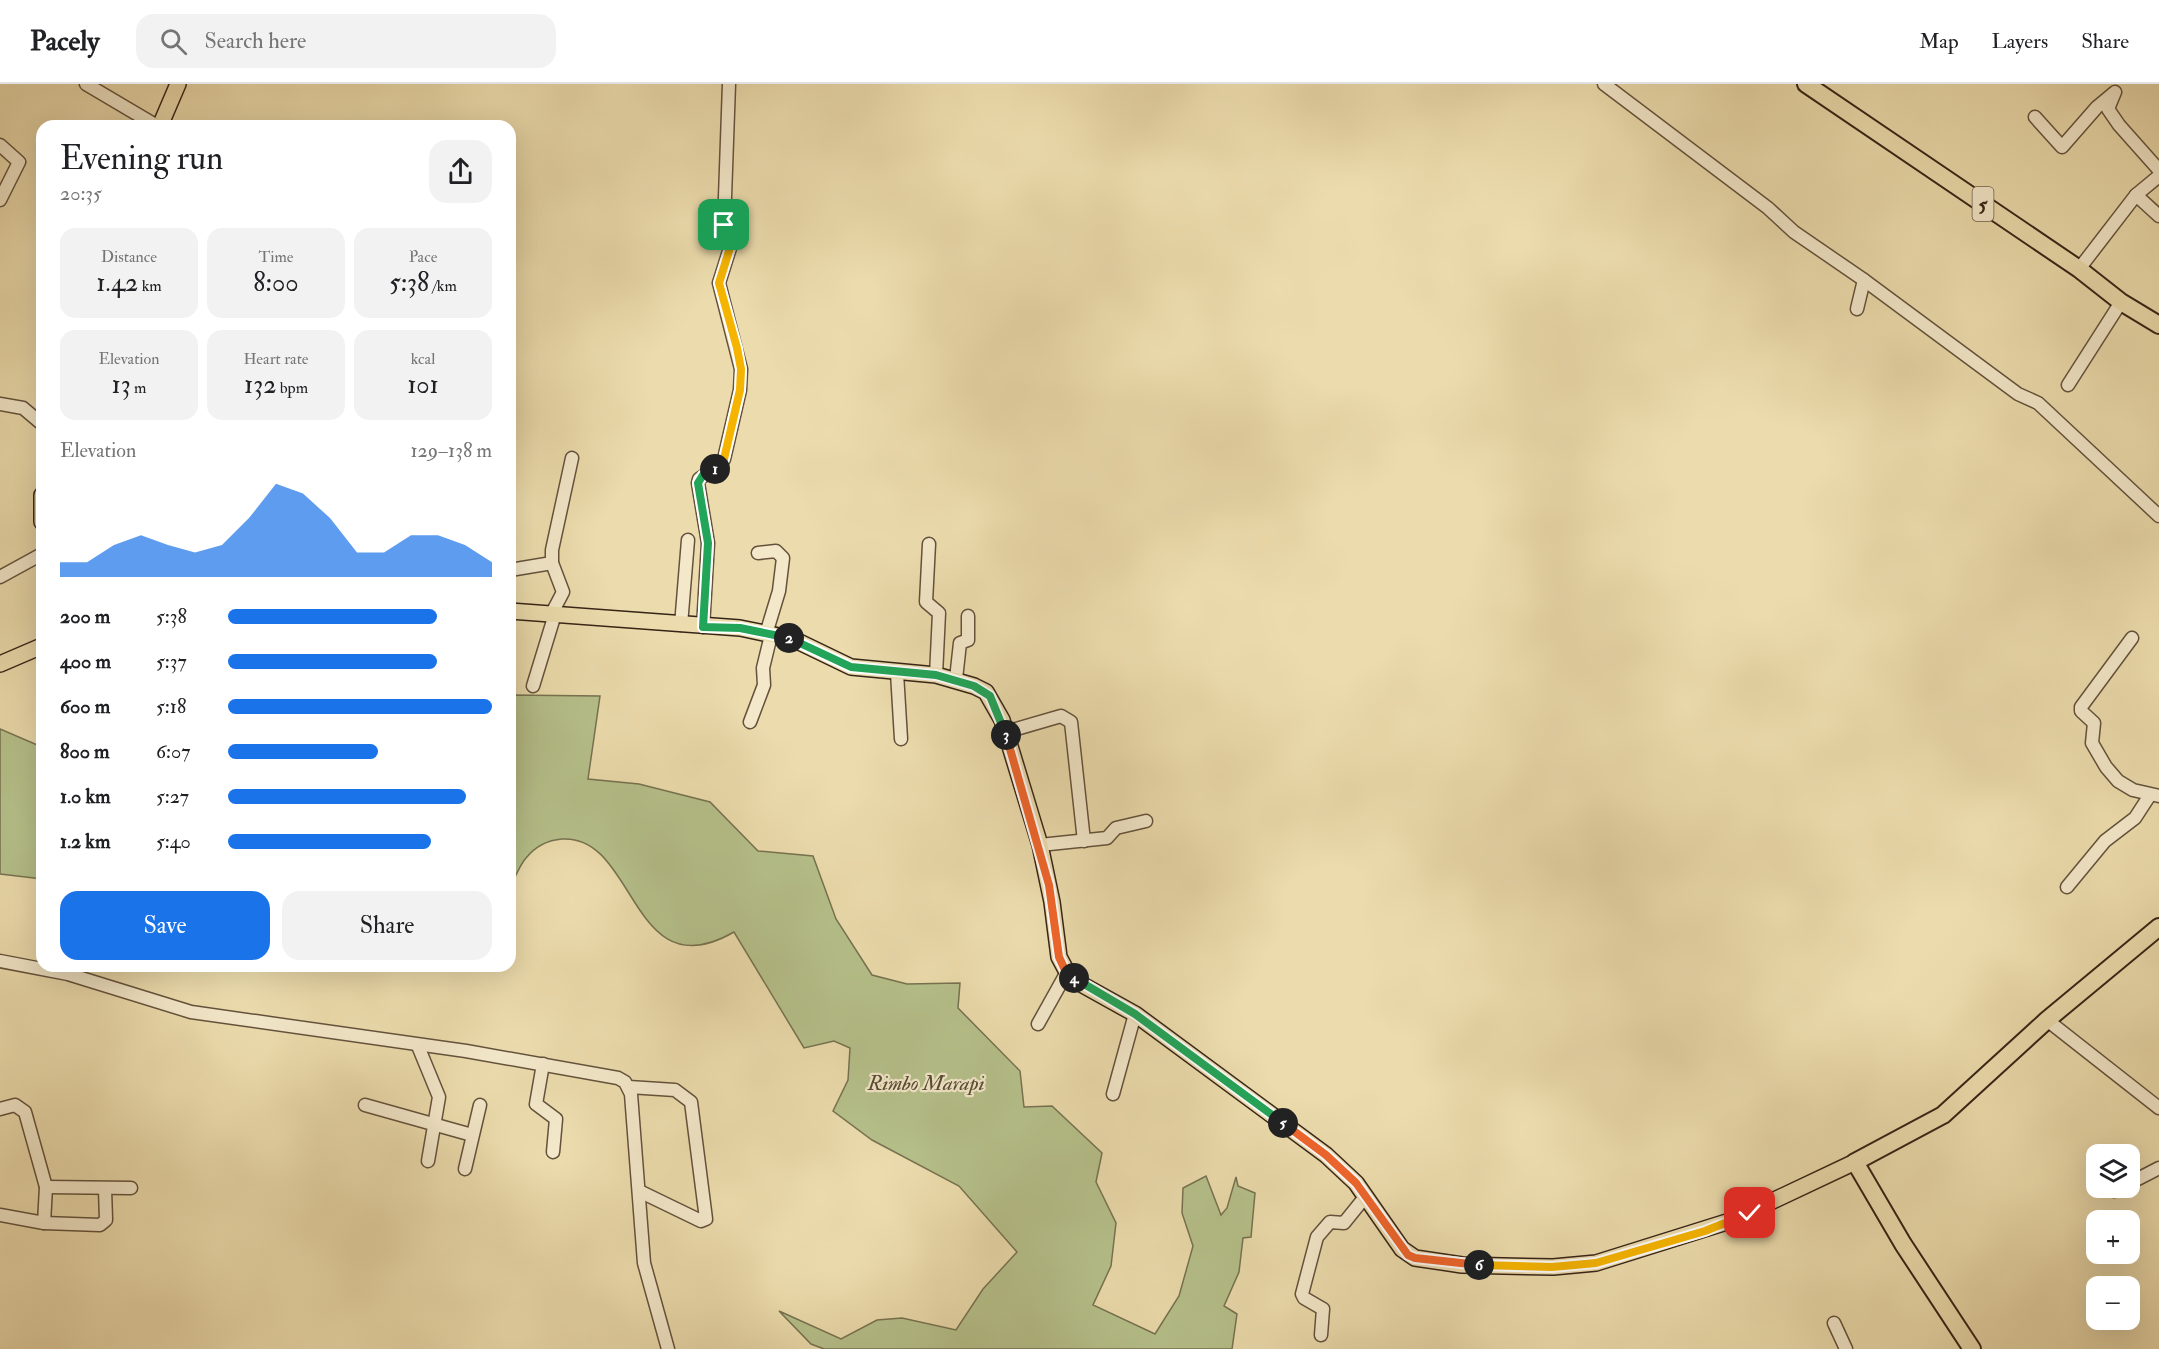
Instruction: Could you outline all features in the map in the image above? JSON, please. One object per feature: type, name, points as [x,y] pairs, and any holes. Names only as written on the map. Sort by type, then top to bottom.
[{"type":"highway","name":"5","points":[[1806,84],[2159,326]]},
{"type":"highway","points":[[1851,1164],[1943,1115],[2047,1020],[2159,927]]},
{"type":"highway","points":[[1851,1164],[1960,1349]]},
{"type":"highway","points":[[1851,1164],[1972,1349]]},
{"type":"main road","points":[[162,120],[178,84]]},
{"type":"main road","points":[[516,611],[740,628],[800,642],[851,667],[936,675],[956,679],[986,692],[1004,726],[1040,845],[1051,894],[1059,957],[1066,972],[1081,984],[1135,1014],[1326,1155],[1356,1183],[1402,1250],[1415,1258],[1462,1265],[1568,1266],[1596,1263],[1705,1231],[1750,1213],[1851,1164]]},
{"type":"main road","points":[[0,664],[36,649]]},
{"type":"street","points":[[86,84],[149,120]]},
{"type":"street","points":[[703,627],[708,543],[698,483],[699,479],[720,465],[724,459],[740,390],[741,369],[737,348],[719,283],[730,248],[724,225],[729,84]]},
{"type":"street","points":[[1604,84],[1768,208],[1794,232],[1864,280],[2018,394],[2038,403],[2159,516]]},
{"type":"street","points":[[2035,117],[2062,147],[2119,88]]},
{"type":"street","points":[[2119,88],[2108,109],[2119,125],[2159,170]]},
{"type":"street","points":[[0,145],[19,162],[0,200]]},
{"type":"street","points":[[2079,269],[2136,195],[2159,176]]},
{"type":"street","points":[[2136,195],[2159,216]]},
{"type":"street","points":[[1857,309],[1864,280]]},
{"type":"street","points":[[2068,386],[2121,302]]},
{"type":"street","points":[[0,404],[23,408],[36,419]]},
{"type":"street","points":[[533,686],[553,614],[563,592],[552,563],[552,550],[572,458]]},
{"type":"street","points":[[681,625],[688,540]]},
{"type":"street","points":[[929,544],[926,602],[939,613],[936,675]]},
{"type":"street","points":[[750,722],[764,686],[763,668],[779,591],[783,558],[776,551],[758,554]]},
{"type":"street","points":[[0,577],[36,557]]},
{"type":"street","points":[[516,569],[552,563]]},
{"type":"street","points":[[956,679],[960,643],[968,640],[968,616]]},
{"type":"street","points":[[2067,887],[2105,841],[2135,818],[2155,795],[2133,790],[2118,781],[2106,767],[2092,743],[2094,723],[2081,711],[2081,707],[2132,638]]},
{"type":"street","points":[[897,673],[902,739]]},
{"type":"street","points":[[1004,726],[1061,716],[1071,722],[1084,841]]},
{"type":"street","points":[[1040,845],[1111,837],[1116,828],[1146,821]]},
{"type":"street","points":[[0,961],[36,968]]},
{"type":"street","points":[[58,972],[192,1012],[543,1064],[618,1078],[629,1087],[675,1090],[691,1102],[706,1219],[701,1221],[639,1191]]},
{"type":"street","points":[[1038,1024],[1066,972]]},
{"type":"street","points":[[1113,1094],[1135,1014]]},
{"type":"street","points":[[2047,1020],[2159,1108]]},
{"type":"street","points":[[418,1046],[439,1097],[428,1161]]},
{"type":"street","points":[[543,1064],[535,1100],[538,1107],[556,1119],[553,1152]]},
{"type":"street","points":[[629,1087],[644,1263],[668,1349]]},
{"type":"street","points":[[0,1109],[15,1105],[23,1108],[46,1187],[44,1223]]},
{"type":"street","points":[[365,1105],[471,1135]]},
{"type":"street","points":[[465,1169],[471,1135],[480,1105]]},
{"type":"street","points":[[2140,1178],[2159,1168]]},
{"type":"street","points":[[46,1187],[131,1188]]},
{"type":"street","points":[[0,1215],[44,1223],[100,1225],[106,1220],[105,1189]]},
{"type":"street","points":[[1321,1335],[1323,1309],[1304,1298],[1302,1293],[1317,1237],[1330,1222],[1344,1223],[1365,1197]]},
{"type":"street","points":[[1834,1323],[1846,1349]]},
{"type":"green space","name":"Rimbo Marapi","points":[[516,695],[600,696],[588,779],[639,784],[710,802],[758,851],[813,856],[836,919],[872,975],[907,984],[960,983],[958,1008],[1020,1071],[1024,1107],[1052,1106],[1102,1153],[1096,1182],[1116,1223],[1111,1266],[1093,1305],[1155,1334],[1179,1296],[1193,1246],[1182,1213],[1183,1188],[1206,1176],[1221,1215],[1227,1208],[1236,1177],[1238,1186],[1255,1193],[1251,1237],[1243,1238],[1239,1272],[1224,1306],[1237,1314],[1232,1349],[824,1349],[811,1344],[779,1311],[841,1339],[877,1320],[902,1318],[956,1330],[983,1289],[1017,1252],[959,1186],[872,1140],[833,1111],[848,1080],[850,1048],[834,1041],[804,1048],[734,932],[700,945],[674,942],[654,928],[606,860],[587,844],[562,839],[552,841],[533,851],[516,875]]},
{"type":"green space","points":[[0,729],[36,744],[36,878],[0,874]]},
{"type":"route","points":[[724,225],[730,248],[719,283],[737,348],[741,369],[740,390],[724,459],[715,469],[703,475],[698,483],[708,543],[703,627],[740,628],[792,639],[851,667],[936,675],[956,679],[986,692],[994,701],[1002,720],[1040,845],[1052,902],[1059,957],[1066,972],[1087,988],[1135,1014],[1326,1155],[1356,1183],[1402,1250],[1408,1255],[1462,1265],[1552,1267],[1581,1265],[1596,1263],[1673,1241],[1750,1213]]}]
